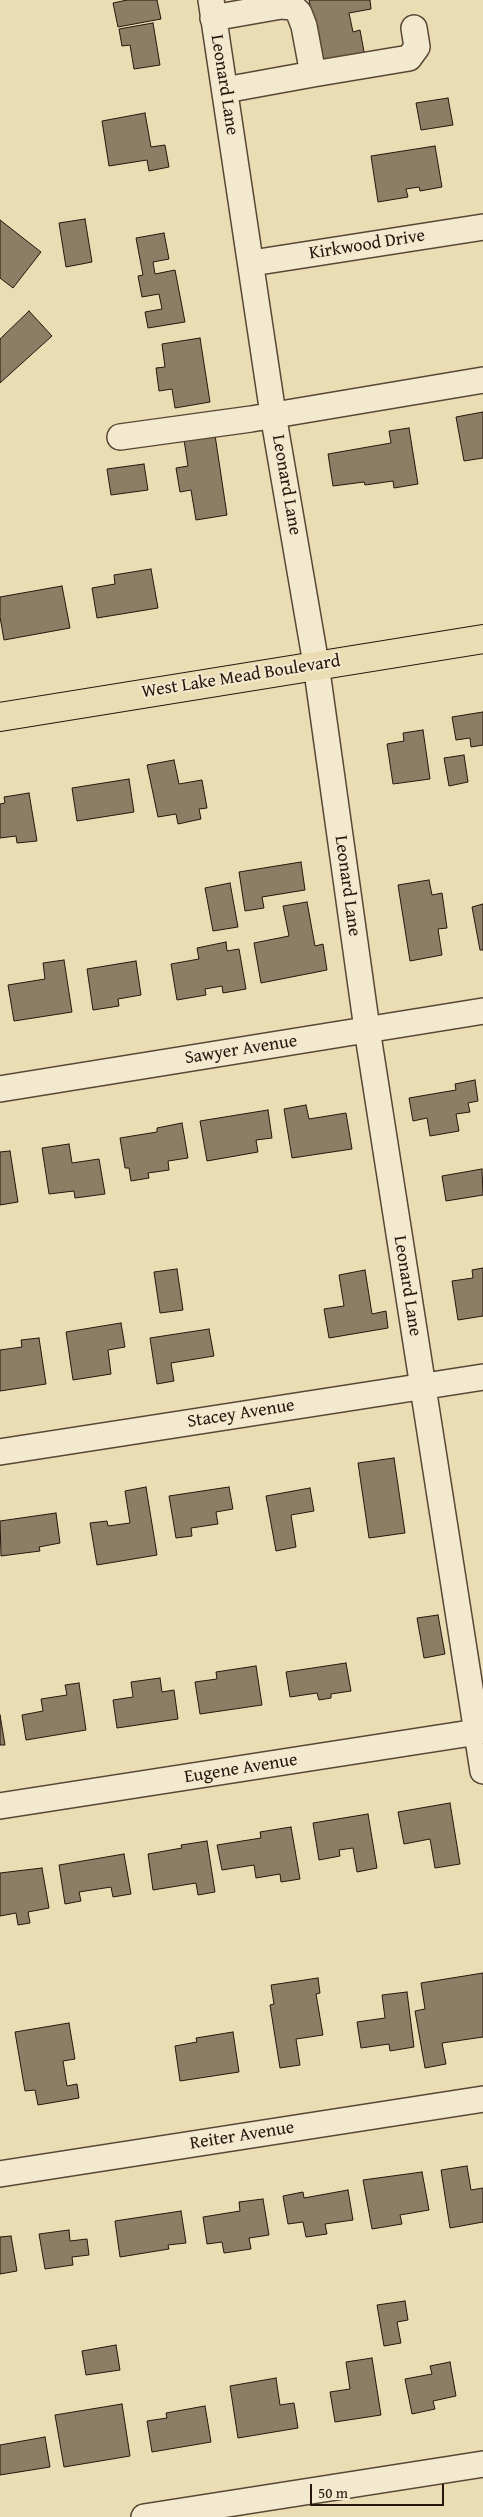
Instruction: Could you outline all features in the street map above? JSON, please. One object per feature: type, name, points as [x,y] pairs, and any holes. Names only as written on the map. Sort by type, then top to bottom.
[{"type":"main road","name":"West Lake Mead Boulevard","points":[[0,716],[316,664],[483,639]]},
{"type":"street","points":[[212,9],[293,7],[299,12],[304,26],[313,74]]},
{"type":"street","name":"Leonard Lane","points":[[212,9],[274,414],[316,664],[367,1029],[480,1732],[483,1771]]},
{"type":"street","points":[[224,90],[409,58],[417,46],[414,28]]},
{"type":"street","name":"Kirkwood Drive","points":[[252,262],[483,227]]},
{"type":"street","points":[[120,437],[483,380]]},
{"type":"street","name":"Sawyer Avenue","points":[[0,1089],[483,1011]]},
{"type":"street","name":"Stacey Avenue","points":[[0,1452],[483,1377]]},
{"type":"street","name":"Eugene Avenue","points":[[0,1806],[480,1732]]},
{"type":"street","name":"Reiter Avenue","points":[[0,2174],[483,2099]]},
{"type":"street","points":[[144,2517],[483,2464]]},
{"type":"building","points":[[127,0],[157,0],[161,19],[118,27],[113,3]]},
{"type":"building","points":[[309,0],[370,0],[371,9],[349,13],[353,32],[360,30],[365,57],[321,65]]},
{"type":"building","points":[[153,23],[160,65],[134,69],[130,45],[122,46],[119,29]]},
{"type":"building","points":[[448,98],[453,125],[421,130],[416,103]]},
{"type":"building","points":[[145,113],[151,147],[165,145],[169,167],[149,171],[147,160],[109,166],[102,121]]},
{"type":"building","points":[[435,146],[442,187],[420,191],[419,187],[406,189],[408,197],[378,202],[371,156]]},
{"type":"building","points":[[85,219],[92,262],[66,267],[59,223]]},
{"type":"building","points":[[0,220],[41,252],[13,288],[0,278]]},
{"type":"building","points":[[164,233],[169,259],[153,262],[155,274],[175,270],[185,322],[148,328],[145,312],[162,309],[159,294],[142,297],[138,276],[143,275],[136,238]]},
{"type":"building","points":[[29,311],[52,336],[0,383],[0,339]]},
{"type":"building","points":[[200,338],[210,402],[175,408],[172,389],[159,391],[156,368],[165,367],[162,344]]},
{"type":"building","points":[[483,412],[483,458],[464,461],[456,417]]},
{"type":"building","points":[[409,428],[418,484],[394,488],[393,481],[365,485],[364,482],[333,486],[328,454],[391,443],[389,431]]},
{"type":"building","points":[[215,435],[227,515],[196,520],[191,490],[180,492],[176,468],[188,466],[184,440]]},
{"type":"building","points":[[144,464],[148,490],[111,495],[107,469]]},
{"type":"building","points":[[151,569],[158,608],[97,618],[92,588],[115,584],[114,575]]},
{"type":"building","points":[[62,586],[70,628],[4,640],[0,617],[0,597]]},
{"type":"building","points":[[483,712],[483,745],[471,747],[470,738],[456,740],[452,717]]},
{"type":"building","points":[[423,730],[430,779],[393,784],[387,744],[404,741],[403,733]]},
{"type":"building","points":[[464,755],[468,782],[449,786],[444,758]]},
{"type":"building","points":[[174,760],[179,784],[202,780],[207,808],[199,809],[201,819],[178,824],[176,814],[158,817],[147,765]]},
{"type":"building","points":[[129,779],[134,812],[77,821],[72,788]]},
{"type":"building","points":[[29,793],[37,841],[17,843],[16,836],[0,838],[0,804],[5,803],[4,797]]},
{"type":"building","points":[[301,862],[305,890],[262,897],[264,908],[245,911],[239,872]]},
{"type":"building","points":[[429,880],[432,895],[442,893],[447,928],[438,929],[442,955],[410,961],[398,885]]},
{"type":"building","points":[[230,883],[238,927],[213,931],[205,888]]},
{"type":"building","points":[[307,902],[315,946],[323,944],[327,970],[261,983],[254,943],[289,936],[283,906]]},
{"type":"building","points":[[483,904],[483,950],[480,950],[472,907]]},
{"type":"building","points":[[226,942],[227,951],[239,949],[246,989],[223,993],[222,986],[205,989],[206,995],[177,1000],[171,964],[199,959],[197,948]]},
{"type":"building","points":[[64,960],[72,1012],[14,1021],[8,985],[45,979],[43,963]]},
{"type":"building","points":[[136,961],[141,995],[118,999],[119,1006],[93,1010],[87,969]]},
{"type":"building","points":[[475,1080],[478,1101],[468,1103],[470,1112],[456,1114],[459,1131],[430,1136],[427,1118],[413,1121],[409,1098],[456,1090],[455,1084]]},
{"type":"building","points":[[306,1105],[309,1119],[346,1113],[352,1149],[292,1158],[284,1109]]},
{"type":"building","points":[[268,1110],[272,1138],[256,1140],[258,1152],[207,1161],[200,1121]]},
{"type":"building","points":[[182,1123],[188,1158],[168,1161],[169,1170],[148,1173],[149,1178],[131,1181],[129,1168],[125,1168],[120,1138],[157,1132],[157,1128]]},
{"type":"building","points":[[69,1144],[72,1163],[99,1159],[105,1194],[75,1198],[74,1191],[49,1194],[42,1148]]},
{"type":"building","points":[[10,1151],[18,1202],[0,1205],[0,1152]]},
{"type":"building","points":[[482,1169],[483,1195],[446,1201],[442,1176]]},
{"type":"building","points":[[483,1268],[483,1316],[458,1320],[452,1281],[473,1278],[472,1270]]},
{"type":"building","points":[[177,1269],[183,1310],[160,1313],[154,1272]]},
{"type":"building","points":[[365,1270],[372,1314],[386,1311],[388,1328],[329,1338],[324,1309],[344,1306],[339,1275]]},
{"type":"building","points":[[121,1323],[125,1347],[108,1350],[111,1374],[73,1380],[66,1332]]},
{"type":"building","points":[[209,1329],[214,1356],[171,1363],[174,1381],[157,1384],[150,1338]]},
{"type":"building","points":[[39,1338],[46,1384],[0,1391],[0,1350],[22,1347],[21,1340]]},
{"type":"building","points":[[394,1458],[405,1533],[369,1538],[358,1463]]},
{"type":"building","points":[[146,1487],[157,1555],[97,1565],[90,1523],[107,1521],[108,1526],[130,1523],[125,1491]]},
{"type":"building","points":[[229,1487],[233,1509],[216,1512],[218,1524],[191,1528],[192,1536],[176,1538],[169,1496]]},
{"type":"building","points":[[310,1488],[314,1511],[291,1515],[296,1547],[276,1551],[266,1496]]},
{"type":"building","points":[[56,1513],[60,1543],[39,1547],[40,1551],[1,1556],[0,1521]]},
{"type":"building","points":[[438,1615],[445,1654],[424,1658],[417,1618]]},
{"type":"building","points":[[346,1663],[351,1691],[331,1694],[331,1698],[319,1700],[317,1693],[290,1697],[286,1672]]},
{"type":"building","points":[[256,1666],[262,1705],[200,1714],[195,1682],[217,1679],[216,1672]]},
{"type":"building","points":[[160,1678],[162,1692],[174,1690],[178,1719],[117,1728],[113,1700],[133,1697],[131,1682]]},
{"type":"building","points":[[79,1683],[86,1730],[26,1740],[22,1715],[43,1711],[41,1699],[67,1695],[65,1685]]},
{"type":"building","points":[[0,1715],[5,1745],[0,1745]]},
{"type":"building","points":[[450,1803],[460,1864],[435,1868],[430,1839],[404,1844],[398,1812]]},
{"type":"building","points":[[368,1814],[377,1868],[357,1872],[353,1848],[339,1850],[340,1856],[319,1860],[313,1823]]},
{"type":"building","points":[[291,1827],[300,1879],[281,1882],[280,1874],[256,1878],[254,1865],[222,1870],[217,1845],[261,1838],[260,1832]]},
{"type":"building","points":[[207,1841],[215,1892],[198,1895],[196,1883],[153,1890],[148,1854],[182,1848],[181,1845]]},
{"type":"building","points":[[124,1854],[131,1894],[113,1897],[111,1887],[79,1892],[81,1901],[65,1904],[59,1865]]},
{"type":"building","points":[[42,1868],[49,1908],[28,1912],[30,1923],[18,1925],[16,1913],[0,1916],[0,1873]]},
{"type":"building","points":[[483,1973],[483,2037],[442,2043],[446,2064],[425,2068],[415,2011],[425,2009],[421,1983]]},
{"type":"building","points":[[318,1978],[320,1993],[316,1994],[323,2035],[296,2039],[300,2065],[280,2068],[270,2005],[274,2004],[271,1985]]},
{"type":"building","points":[[407,1992],[414,2047],[390,2051],[389,2044],[361,2048],[357,2022],[385,2018],[382,1995]]},
{"type":"building","points":[[69,2023],[75,2059],[63,2061],[67,2086],[77,2084],[79,2098],[38,2105],[35,2090],[25,2091],[15,2032]]},
{"type":"building","points":[[233,2032],[239,2072],[180,2081],[175,2046],[197,2042],[196,2038]]},
{"type":"building","points":[[467,2166],[471,2190],[483,2188],[483,2222],[450,2228],[441,2170]]},
{"type":"building","points":[[422,2172],[429,2210],[400,2215],[402,2224],[372,2229],[363,2180]]},
{"type":"building","points":[[348,2190],[353,2220],[325,2224],[327,2234],[306,2237],[303,2222],[288,2224],[283,2196],[303,2192],[304,2198]]},
{"type":"building","points":[[263,2199],[269,2235],[249,2238],[251,2249],[224,2253],[222,2242],[207,2244],[203,2217],[240,2211],[239,2202]]},
{"type":"building","points":[[181,2211],[186,2243],[168,2245],[169,2249],[120,2257],[115,2221]]},
{"type":"building","points":[[69,2230],[70,2241],[87,2239],[89,2255],[72,2257],[73,2265],[45,2269],[39,2234]]},
{"type":"building","points":[[11,2236],[17,2271],[0,2274],[0,2237]]},
{"type":"building","points":[[405,2301],[408,2320],[397,2322],[401,2343],[384,2346],[377,2305]]},
{"type":"building","points":[[116,2345],[120,2370],[86,2375],[82,2351]]},
{"type":"building","points":[[372,2358],[381,2415],[335,2422],[330,2392],[350,2389],[346,2362]]},
{"type":"building","points":[[450,2362],[456,2396],[433,2401],[435,2409],[412,2414],[405,2379],[432,2374],[430,2366]]},
{"type":"building","points":[[276,2378],[280,2405],[294,2403],[298,2428],[238,2438],[230,2386]]},
{"type":"building","points":[[122,2404],[130,2456],[64,2467],[55,2415]]},
{"type":"building","points":[[205,2406],[211,2442],[152,2452],[147,2421],[167,2418],[166,2413]]},
{"type":"building","points":[[45,2437],[50,2467],[0,2475],[0,2445]]}]
